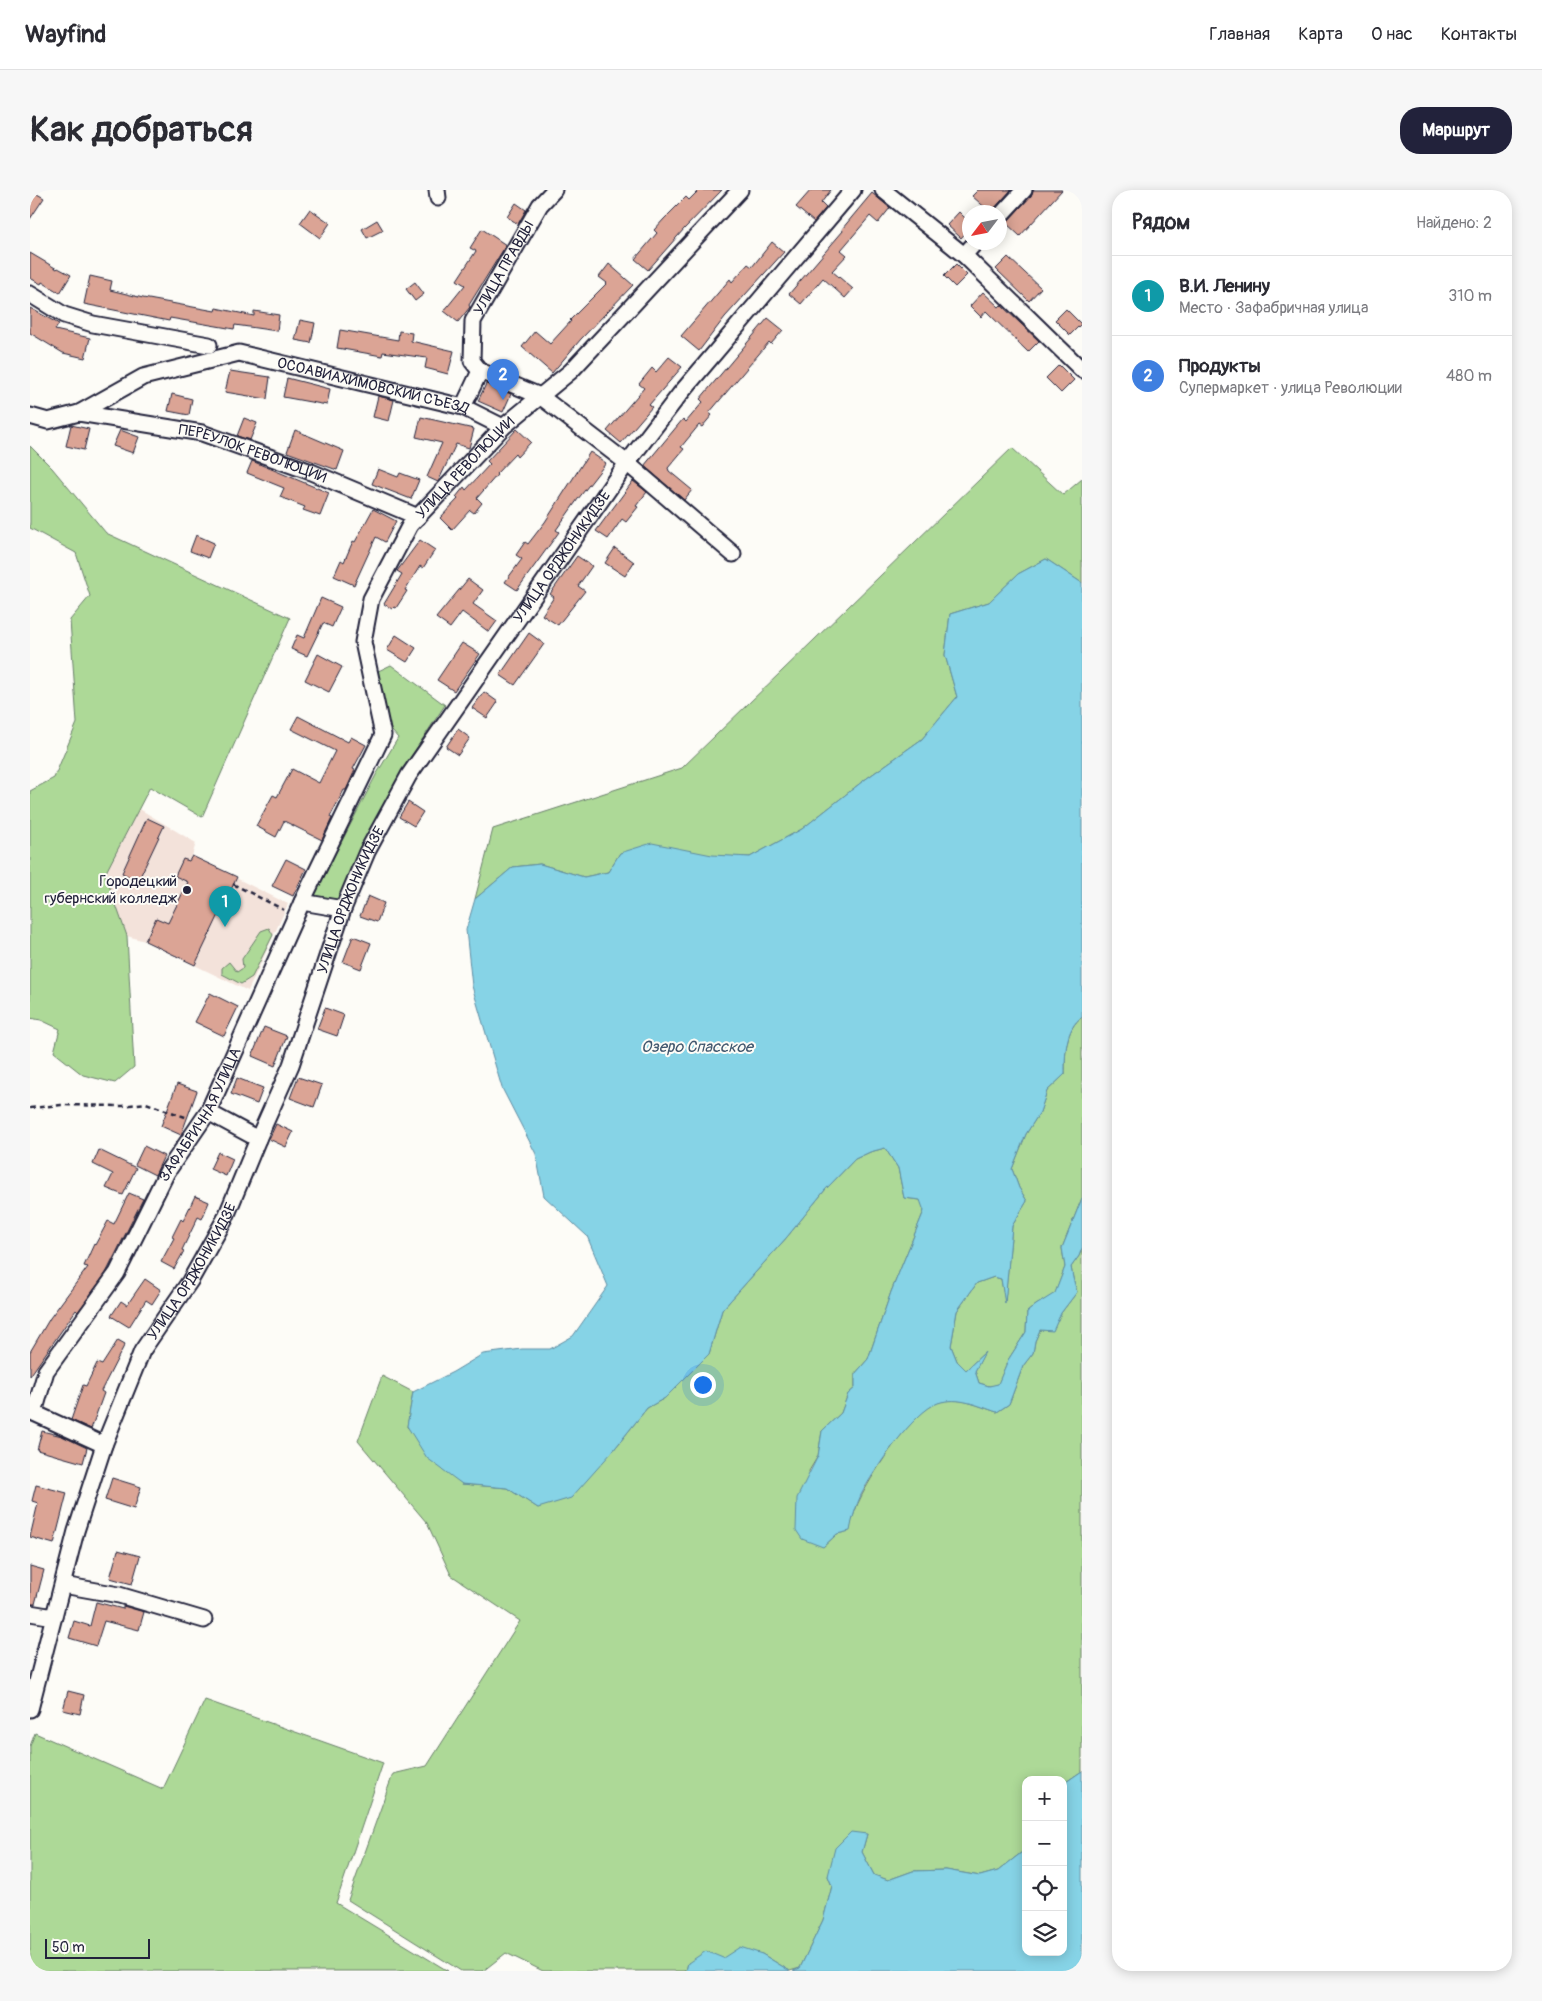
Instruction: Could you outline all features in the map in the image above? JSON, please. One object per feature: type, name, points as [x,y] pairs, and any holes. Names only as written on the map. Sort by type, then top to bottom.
[{"type":"street","name":"УЛИЦА ПРАВДЫ","points":[[480,371],[472,361],[473,321],[540,205],[554,190]]},
{"type":"street","name":"УЛИЦА РЕВОЛЮЦИИ","points":[[383,735],[363,642],[371,599],[410,525],[503,427],[571,371],[740,190]]},
{"type":"street","name":"УЛИЦА ОРДЖОНИКИДЗЕ","points":[[30,1709],[76,1531],[104,1445],[142,1351],[190,1281],[225,1219],[291,1065],[343,909],[367,852],[409,775],[627,462],[680,394],[853,190]]},
{"type":"street","points":[[883,190],[964,255],[1082,370]]},
{"type":"street","points":[[1007,209],[1024,190]]},
{"type":"street","points":[[964,255],[969,250]]},
{"type":"street","points":[[30,294],[64,315],[93,324],[209,345]]},
{"type":"street","name":"ОСОАВИАХИМОВСКИЙ СЪЕЗД","points":[[79,413],[142,377],[239,353],[463,407],[503,427]]},
{"type":"street","points":[[463,407],[480,371],[540,396],[627,462],[732,554]]},
{"type":"street","points":[[30,416],[48,421],[79,413]]},
{"type":"street","name":"ПЕРЕУЛОК РЕВОЛЮЦИИ","points":[[79,413],[202,433],[311,472],[418,516]]},
{"type":"street","name":"ЗАФАБРИЧНАЯ УЛИЦА","points":[[104,1445],[34,1413],[46,1371],[117,1273],[167,1172],[205,1117],[299,909],[383,735]]},
{"type":"street","points":[[299,909],[343,909]]},
{"type":"street","points":[[205,1117],[258,1139]]},
{"type":"street","points":[[63,1585],[119,1595],[204,1620]]},
{"type":"street","points":[[30,1613],[54,1617]]},
{"type":"path","points":[[233,884],[299,909]]},
{"type":"path","points":[[30,1108],[61,1105],[123,1106],[146,1103],[205,1117]]},
{"type":"shaded area","name":"Городецкий губернский колледж","points":[[138,808],[196,843],[192,856],[288,904],[248,991],[145,941],[127,936],[105,874]]},
{"type":"green space","points":[[30,446],[52,468],[106,533],[290,618],[202,817],[150,787],[105,874],[127,936],[134,1067],[115,1083],[83,1075],[54,1052],[60,1029],[41,1020],[30,1018],[30,791],[54,778],[77,723],[70,620],[90,596],[76,553],[30,528]]},
{"type":"green space","points":[[1012,448],[1063,495],[1082,479],[1082,583],[1046,559],[1018,574],[989,602],[950,614],[945,655],[957,697],[922,739],[863,781],[802,829],[750,857],[620,853],[608,872],[584,877],[540,864],[513,867],[475,899],[493,829],[682,768]]},
{"type":"green space","points":[[391,665],[445,705],[406,764],[338,899],[313,897],[376,775],[398,738],[387,725],[374,673]]},
{"type":"green space","points":[[269,928],[273,935],[252,977],[241,984],[222,974],[222,968],[229,962],[237,972],[243,968],[242,959],[261,931]]},
{"type":"green space","points":[[1082,1017],[1082,1198],[1062,1248],[1065,1267],[1055,1294],[1027,1312],[1026,1332],[1008,1360],[998,1385],[989,1386],[979,1383],[975,1371],[984,1353],[966,1370],[957,1361],[951,1346],[957,1311],[977,1283],[994,1277],[1001,1279],[1005,1301],[1012,1226],[1027,1201],[1019,1188],[1012,1169],[1026,1134],[1040,1112],[1047,1091],[1065,1074],[1069,1035],[1076,1022]]},
{"type":"green space","points":[[885,1148],[898,1168],[904,1198],[921,1200],[924,1211],[891,1292],[868,1359],[855,1374],[855,1388],[848,1394],[841,1413],[822,1431],[818,1456],[809,1471],[823,1547],[837,1534],[849,1531],[858,1504],[876,1471],[905,1430],[927,1409],[937,1403],[952,1400],[967,1402],[997,1412],[1009,1404],[1023,1366],[1033,1353],[1035,1341],[1040,1330],[1053,1330],[1061,1313],[1077,1292],[1071,1267],[1082,1248],[1082,1771],[1067,1781],[1067,1776],[1022,1776],[1022,1852],[998,1871],[980,1876],[946,1870],[913,1871],[888,1880],[874,1875],[862,1852],[867,1834],[828,1876],[832,1886],[823,1920],[800,1968],[790,1971],[762,1954],[688,1963],[686,1971],[543,1971],[506,1953],[483,1971],[461,1971],[348,1900],[393,1774],[427,1766],[520,1621],[451,1575],[427,1523],[358,1441],[382,1376],[413,1392],[407,1427],[462,1484],[507,1488],[538,1508],[612,1452],[647,1408],[665,1398],[709,1354],[722,1310],[787,1237],[825,1190],[855,1159]]},
{"type":"green space","points":[[205,1700],[383,1763],[336,1903],[448,1971],[30,1971],[30,1746],[35,1733],[163,1789]]},
{"type":"water","name":"Озеро Спасское","points":[[1046,559],[1082,583],[1082,1017],[1076,1022],[1069,1035],[1065,1074],[1047,1091],[1040,1112],[1026,1134],[1012,1169],[1019,1188],[1027,1201],[1012,1226],[1005,1304],[1001,1279],[994,1277],[977,1283],[957,1311],[951,1346],[957,1361],[966,1370],[985,1352],[975,1371],[979,1383],[989,1386],[998,1384],[1008,1360],[1026,1332],[1027,1312],[1055,1293],[1065,1267],[1062,1248],[1082,1198],[1082,1248],[1071,1267],[1077,1292],[1061,1313],[1053,1331],[1040,1330],[1035,1341],[1033,1353],[1023,1366],[1009,1404],[997,1412],[961,1401],[946,1401],[928,1408],[906,1429],[867,1484],[859,1499],[850,1531],[837,1534],[823,1547],[802,1539],[796,1530],[797,1498],[818,1456],[822,1431],[841,1413],[848,1394],[855,1388],[855,1374],[868,1359],[891,1292],[924,1211],[920,1200],[904,1198],[898,1168],[885,1148],[855,1159],[825,1190],[787,1237],[722,1310],[709,1354],[665,1398],[647,1408],[612,1452],[571,1498],[538,1508],[507,1488],[462,1484],[427,1458],[407,1426],[413,1392],[453,1372],[483,1354],[522,1349],[550,1349],[573,1336],[608,1286],[587,1236],[544,1196],[536,1154],[502,1088],[472,986],[466,930],[475,899],[513,867],[540,864],[584,877],[608,872],[620,853],[652,843],[712,855],[750,857],[802,829],[863,781],[922,739],[957,697],[945,655],[950,614],[989,602],[1018,574]]},
{"type":"water","points":[[1082,1771],[1082,1971],[793,1971],[800,1968],[823,1920],[832,1886],[828,1876],[835,1848],[851,1832],[867,1834],[862,1852],[874,1875],[888,1880],[913,1871],[946,1870],[980,1876],[998,1871],[1022,1852],[1022,1956],[1067,1956],[1067,1781]]},
{"type":"water","points":[[740,1947],[762,1954],[790,1971],[686,1971],[688,1963],[706,1951],[723,1958]]},
{"type":"building","points":[[30,190],[44,198],[30,219]]},
{"type":"building","points":[[699,190],[722,190],[648,270],[635,259],[657,233],[654,230],[664,219],[686,197],[689,200]]},
{"type":"building","points":[[811,190],[831,190],[821,203],[826,208],[814,222],[796,207]]},
{"type":"building","points":[[978,190],[1011,190],[998,205],[982,205],[972,196]]},
{"type":"building","points":[[1033,190],[1062,190],[1020,236],[1007,222],[1031,196]]},
{"type":"building","points":[[872,193],[890,208],[878,223],[870,216],[841,250],[847,255],[832,271],[853,289],[845,298],[823,278],[801,304],[789,294],[843,231],[842,229]]},
{"type":"building","points":[[516,203],[526,210],[518,224],[507,217]]},
{"type":"building","points":[[310,209],[330,223],[320,238],[300,223]]},
{"type":"building","points":[[959,212],[962,215],[962,237],[961,238],[947,225]]},
{"type":"building","points":[[377,220],[383,230],[367,238],[362,229]]},
{"type":"building","points":[[482,229],[506,245],[469,305],[470,307],[458,322],[444,311],[465,285],[457,280],[476,251],[470,248]]},
{"type":"building","points":[[772,242],[784,252],[725,317],[699,351],[681,336],[730,279],[732,282],[748,264],[752,267]]},
{"type":"building","points":[[30,253],[71,275],[60,293],[42,282],[41,284],[30,278]]},
{"type":"building","points":[[1008,257],[1041,288],[1029,301],[996,269]]},
{"type":"building","points":[[609,264],[633,285],[581,339],[552,373],[522,347],[535,331],[550,344],[570,320],[607,283],[599,277]]},
{"type":"building","points":[[956,264],[967,275],[955,287],[944,276]]},
{"type":"building","points":[[90,276],[112,281],[110,290],[143,298],[215,311],[216,308],[254,316],[254,311],[279,315],[277,331],[235,325],[234,329],[170,318],[169,321],[84,304]]},
{"type":"building","points":[[415,282],[424,294],[415,301],[406,289]]},
{"type":"building","points":[[983,292],[999,307],[1001,305],[1039,341],[1028,352],[986,311],[981,317],[970,306]]},
{"type":"building","points":[[30,308],[59,324],[55,330],[90,338],[85,358],[63,353],[30,333]]},
{"type":"building","points":[[1066,309],[1081,324],[1070,335],[1055,320]]},
{"type":"building","points":[[768,318],[783,330],[771,344],[769,342],[709,413],[712,415],[702,427],[699,425],[681,447],[684,449],[668,468],[669,471],[692,490],[684,500],[644,466],[683,419],[686,422],[703,402],[700,399]]},
{"type":"building","points":[[300,320],[315,323],[311,343],[295,340]]},
{"type":"building","points":[[340,330],[398,340],[399,331],[412,333],[411,341],[454,351],[448,374],[425,368],[427,358],[383,352],[382,356],[337,348]]},
{"type":"building","points":[[669,357],[682,367],[649,405],[652,407],[621,443],[607,431],[644,388],[639,384],[652,368],[656,372]]},
{"type":"building","points":[[1059,365],[1074,380],[1061,393],[1046,378]]},
{"type":"building","points":[[230,371],[270,377],[267,399],[225,392]]},
{"type":"building","points":[[287,378],[330,389],[327,405],[283,397]]},
{"type":"building","points":[[486,384],[511,394],[503,412],[478,401]]},
{"type":"building","points":[[172,394],[192,399],[189,415],[168,411]]},
{"type":"building","points":[[378,396],[394,400],[389,421],[373,417]]},
{"type":"building","points":[[421,417],[474,429],[469,448],[456,444],[438,482],[427,477],[442,443],[416,437]]},
{"type":"building","points":[[244,418],[257,423],[250,440],[237,436]]},
{"type":"building","points":[[71,425],[89,429],[84,450],[66,446]]},
{"type":"building","points":[[517,429],[531,442],[517,457],[515,454],[496,474],[477,498],[482,503],[474,513],[470,510],[452,530],[440,518],[458,499],[456,497],[464,487],[466,490],[490,464],[487,461]]},
{"type":"building","points":[[120,430],[139,437],[133,453],[113,446]]},
{"type":"building","points":[[295,430],[344,451],[337,470],[287,452]]},
{"type":"building","points":[[590,452],[606,463],[556,530],[559,532],[517,590],[505,582],[522,559],[516,555],[525,542],[528,544],[545,522]]},
{"type":"building","points":[[252,461],[329,493],[320,516],[303,510],[305,507],[280,497],[284,488],[247,473]]},
{"type":"building","points":[[378,469],[398,477],[400,473],[419,480],[411,499],[372,484]]},
{"type":"building","points":[[633,481],[647,492],[626,522],[622,519],[608,539],[596,531]]},
{"type":"building","points":[[373,509],[396,521],[385,542],[376,537],[354,585],[334,576],[341,560],[344,562],[353,541],[355,542]]},
{"type":"building","points":[[196,535],[214,543],[208,558],[190,551]]},
{"type":"building","points":[[420,540],[435,550],[423,568],[420,566],[396,608],[392,609],[384,604],[402,574],[397,571]]},
{"type":"building","points":[[615,548],[634,562],[625,576],[605,563]]},
{"type":"building","points":[[577,556],[592,566],[578,586],[585,591],[558,625],[542,615],[554,597],[550,594]]},
{"type":"building","points":[[468,579],[483,590],[473,604],[497,621],[489,632],[462,612],[450,628],[436,618]]},
{"type":"building","points":[[321,598],[341,607],[332,627],[323,623],[307,656],[291,649],[297,635],[304,638]]},
{"type":"building","points":[[529,633],[544,644],[515,685],[500,675]]},
{"type":"building","points":[[396,635],[416,648],[407,662],[387,650]]},
{"type":"building","points":[[462,643],[480,654],[454,691],[437,680]]},
{"type":"building","points":[[318,654],[342,667],[329,692],[305,680]]},
{"type":"building","points":[[484,692],[498,702],[487,718],[472,708]]},
{"type":"building","points":[[298,716],[348,742],[351,737],[366,745],[353,769],[355,770],[346,790],[344,790],[330,817],[332,818],[322,840],[284,821],[276,837],[256,826],[273,795],[277,797],[292,769],[319,783],[335,751],[291,729]]},
{"type":"building","points":[[458,729],[470,738],[458,755],[446,747]]},
{"type":"building","points":[[408,802],[423,812],[414,826],[399,817]]},
{"type":"building","points":[[147,818],[164,826],[138,881],[122,873]]},
{"type":"building","points":[[192,856],[237,877],[195,965],[145,941],[156,918],[168,923],[188,882],[175,876],[183,859],[189,861]]},
{"type":"building","points":[[286,859],[306,869],[293,896],[272,886]]},
{"type":"building","points":[[368,896],[384,903],[377,922],[360,916]]},
{"type":"building","points":[[353,936],[371,943],[361,969],[343,962]]},
{"type":"building","points":[[210,993],[238,1007],[224,1036],[195,1022]]},
{"type":"building","points":[[325,1008],[344,1015],[337,1036],[317,1029]]},
{"type":"building","points":[[264,1027],[287,1036],[275,1066],[252,1056]]},
{"type":"building","points":[[298,1077],[322,1085],[314,1107],[290,1098]]},
{"type":"building","points":[[237,1078],[263,1088],[257,1104],[231,1094]]},
{"type":"building","points":[[177,1084],[197,1091],[181,1135],[161,1126]]},
{"type":"building","points":[[276,1124],[293,1132],[286,1147],[269,1139]]},
{"type":"building","points":[[144,1146],[164,1156],[155,1175],[135,1165]]},
{"type":"building","points":[[99,1150],[136,1168],[123,1195],[106,1188],[113,1174],[93,1164]]},
{"type":"building","points":[[218,1152],[233,1159],[226,1176],[210,1169]]},
{"type":"building","points":[[129,1193],[143,1199],[106,1273],[78,1312],[76,1310],[30,1376],[30,1352],[50,1318],[88,1267],[84,1266],[94,1244],[108,1221],[114,1224]]},
{"type":"building","points":[[195,1196],[209,1202],[202,1219],[198,1217],[182,1250],[184,1251],[174,1269],[161,1262],[174,1238],[172,1237],[181,1219],[183,1221]]},
{"type":"building","points":[[145,1279],[161,1290],[152,1304],[146,1300],[129,1327],[111,1316],[121,1301],[127,1305]]},
{"type":"building","points":[[118,1340],[125,1344],[101,1391],[104,1393],[91,1429],[71,1420],[83,1385],[86,1386],[97,1363],[102,1365]]},
{"type":"building","points":[[42,1431],[62,1436],[87,1448],[83,1463],[37,1450]]},
{"type":"building","points":[[112,1478],[141,1487],[134,1509],[105,1500]]},
{"type":"building","points":[[36,1485],[67,1493],[54,1544],[30,1537],[38,1503],[32,1501]]},
{"type":"building","points":[[118,1550],[140,1556],[132,1584],[110,1578]]},
{"type":"building","points":[[30,1566],[44,1570],[35,1604],[30,1604]]},
{"type":"building","points":[[96,1602],[123,1609],[123,1606],[144,1612],[139,1630],[104,1621],[96,1646],[69,1638],[74,1621],[90,1626]]},
{"type":"building","points":[[68,1691],[84,1695],[80,1714],[63,1710]]},
{"type":"place","name":"Продукты","points":[[503,400]]},
{"type":"place","name":"Городецкий губернский колледж","points":[[187,890]]},
{"type":"place","name":"В.И. Ленину","points":[[225,927]]}]
